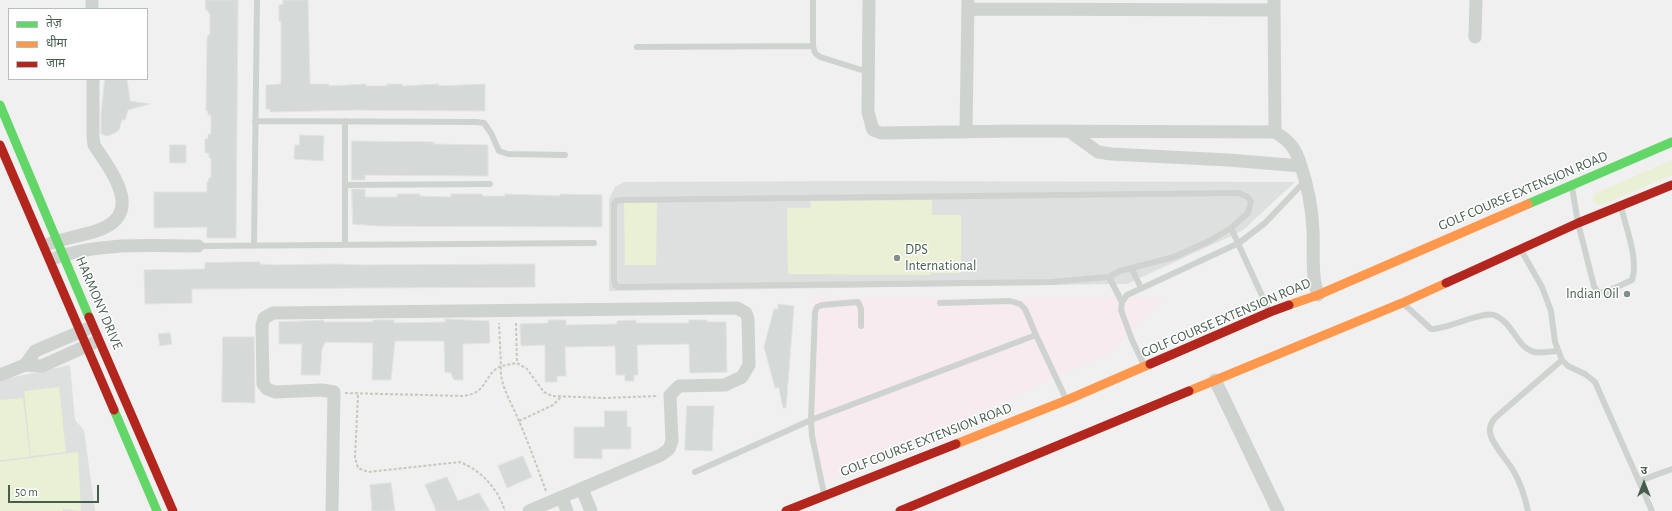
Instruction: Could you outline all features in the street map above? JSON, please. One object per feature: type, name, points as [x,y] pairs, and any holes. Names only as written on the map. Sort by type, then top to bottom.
[{"type":"main road","name":"HARMONY DRIVE","points":[[0,105],[173,511]]},
{"type":"main road","name":"GOLF COURSE EXTENSION ROAD","points":[[786,511],[1067,400],[1270,312],[1318,295],[1672,142]]},
{"type":"main road","name":"HARMONY DRIVE","points":[[0,144],[157,511]]},
{"type":"main road","points":[[900,511],[1402,303],[1578,223],[1672,185]]},
{"type":"street","points":[[869,0],[868,112],[873,130],[881,133],[1069,131],[1275,132],[1287,139],[1298,155],[1306,180],[1310,200],[1313,230],[1314,282],[1318,295]]},
{"type":"street","points":[[1475,37],[1476,0]]},
{"type":"street","points":[[966,132],[968,4],[1274,5],[1275,132]]},
{"type":"street","points":[[43,246],[98,231],[114,223],[122,208],[120,186],[94,144],[93,80]]},
{"type":"street","points":[[1069,131],[1098,152],[1111,154],[1242,161],[1301,166]]},
{"type":"street","points":[[49,260],[63,255],[106,247],[198,246]]},
{"type":"street","points":[[332,511],[334,392],[322,390],[275,392],[267,389],[263,384],[262,326],[264,318],[273,313],[738,308],[746,313],[748,319],[749,365],[742,377],[725,385],[679,386],[670,396],[672,441],[669,449],[661,455],[529,511]]},
{"type":"street","points":[[25,365],[35,351],[94,326]]},
{"type":"street","points":[[0,375],[25,365],[42,366],[100,340]]},
{"type":"street","points":[[1215,380],[1278,511]]},
{"type":"street","points":[[582,489],[591,511]]},
{"type":"street","points":[[556,500],[567,511]]},
{"type":"lane","points":[[254,244],[257,0]]},
{"type":"lane","points":[[813,0],[815,52],[820,57],[868,72]]},
{"type":"lane","points":[[637,47],[814,46]]},
{"type":"lane","points":[[255,121],[476,122],[484,123],[500,151],[508,154],[565,155]]},
{"type":"lane","points":[[345,121],[345,245]]},
{"type":"lane","points":[[1145,367],[1132,340],[1121,310],[1122,302],[1126,295],[1239,243],[1265,223],[1306,180]]},
{"type":"lane","points":[[345,185],[490,184]]},
{"type":"lane","points":[[1572,185],[1578,223],[1594,286],[1598,293],[1606,292],[1632,280],[1634,274],[1632,253],[1621,206]]},
{"type":"lane","points":[[1238,193],[1248,197],[1251,202],[1248,213],[1231,228],[1211,240],[1174,257],[1120,271],[1109,277],[1051,282],[619,287],[615,285],[614,281],[614,204],[616,200],[1238,193]]},
{"type":"lane","points":[[1231,228],[1270,312]]},
{"type":"lane","points":[[198,246],[254,244],[345,245],[594,243]]},
{"type":"lane","points":[[1521,249],[1542,287],[1551,310],[1555,342],[1562,360],[1568,366],[1585,374],[1595,382],[1652,511]]},
{"type":"lane","points":[[1132,269],[1141,288]]},
{"type":"lane","points":[[1109,277],[1122,302]]},
{"type":"lane","points":[[940,303],[1010,301],[1020,304],[1025,309],[1067,400]]},
{"type":"lane","points":[[824,495],[813,442],[811,420],[815,312],[817,307],[822,305],[858,302],[861,309],[861,326]]},
{"type":"lane","points":[[1402,303],[1431,329],[1440,329],[1484,316],[1493,315],[1506,321],[1527,350],[1536,353],[1558,351]]},
{"type":"lane","points":[[696,472],[811,420],[1036,335]]},
{"type":"lane","points":[[1528,511],[1525,497],[1514,471],[1492,439],[1490,432],[1491,424],[1495,418],[1562,360]]},
{"type":"lane","points":[[1639,481],[1672,469]]},
{"type":"path","points":[[498,310],[501,366],[500,373],[502,384],[556,500]]},
{"type":"path","points":[[516,310],[517,363]]},
{"type":"path","points":[[334,392],[358,395],[464,396],[479,391],[495,369],[501,366],[517,363],[527,369],[544,392],[552,396],[605,398],[670,396]]},
{"type":"path","points":[[358,395],[355,458],[358,468],[368,472],[460,462],[472,467],[491,484],[502,501],[505,511]]},
{"type":"path","points":[[519,421],[553,405],[561,397]]},
{"type":"shaded area","name":"DPS International","points":[[624,182],[1295,182],[1242,231],[1127,284],[609,291],[609,199],[615,187]]},
{"type":"shaded area","points":[[813,298],[1164,298],[1110,353],[820,484],[815,423]]},
{"type":"shaded area","points":[[70,365],[75,420],[84,430],[95,511],[0,511],[0,380]]},
{"type":"green space","points":[[1672,160],[1672,175],[1601,205],[1597,205],[1593,201],[1593,195],[1596,193]]},
{"type":"green space","points":[[932,200],[932,215],[961,215],[961,273],[931,273],[930,275],[788,274],[787,208],[811,208],[810,201]]},
{"type":"green space","points":[[657,202],[656,265],[625,265],[624,203]]},
{"type":"green space","points":[[59,387],[66,452],[31,456],[24,391]]},
{"type":"green space","points":[[23,398],[30,457],[0,460],[0,400]]},
{"type":"green space","points":[[78,452],[81,511],[63,509],[63,511],[0,511],[0,462]]},
{"type":"building","points":[[206,0],[238,0],[236,238],[207,238],[207,227],[154,228],[154,192],[207,192],[207,182],[209,178],[211,178],[211,158],[209,158],[209,153],[205,153],[205,139],[208,139],[208,134],[211,134],[211,115],[208,115],[208,111],[206,111],[207,40],[208,35],[210,35],[210,13],[206,10]]},
{"type":"building","points":[[283,0],[308,0],[310,84],[329,84],[329,86],[366,84],[366,86],[387,86],[387,84],[402,84],[402,86],[439,84],[439,86],[485,84],[485,111],[354,110],[270,112],[270,109],[266,109],[266,85],[281,84],[281,21],[279,21],[279,5],[283,4]]},
{"type":"building","points":[[105,80],[127,80],[130,101],[150,104],[128,110],[125,120],[122,120],[119,130],[107,136],[101,134],[101,114]]},
{"type":"building","points":[[300,135],[324,136],[323,161],[294,159],[295,145],[299,145]]},
{"type":"building","points":[[352,141],[434,142],[434,144],[488,145],[488,176],[365,175],[365,180],[352,180]]},
{"type":"building","points":[[170,145],[186,145],[186,163],[170,163]]},
{"type":"building","points":[[352,189],[365,189],[365,197],[397,197],[397,194],[420,194],[420,196],[451,197],[451,194],[482,194],[482,196],[505,196],[505,194],[560,196],[560,194],[602,195],[602,227],[379,226],[353,224]]},
{"type":"building","points":[[260,262],[260,264],[274,265],[535,264],[535,287],[192,289],[192,303],[145,304],[144,270],[203,269],[205,268],[205,263]]},
{"type":"building","points":[[778,304],[794,306],[786,408],[783,408],[779,388],[775,388],[764,347],[774,309],[778,309]]},
{"type":"building","points":[[445,319],[489,321],[490,343],[463,344],[463,380],[454,380],[451,373],[445,372],[444,341],[395,341],[391,380],[372,380],[373,343],[325,342],[322,349],[320,375],[301,375],[302,344],[279,344],[279,322],[324,320],[324,322],[373,322],[373,320],[394,320],[394,323],[445,322]]},
{"type":"building","points":[[548,320],[566,320],[566,325],[617,324],[617,321],[636,320],[636,323],[689,323],[689,320],[726,322],[727,372],[690,373],[689,344],[637,345],[638,375],[634,375],[634,381],[625,381],[625,375],[616,375],[615,346],[565,347],[566,376],[557,376],[557,382],[545,382],[545,345],[521,346],[520,324],[548,323]]},
{"type":"building","points":[[170,333],[172,344],[160,346],[158,334]]},
{"type":"building","points":[[223,337],[254,337],[255,403],[222,402]]},
{"type":"building","points":[[687,406],[714,406],[712,451],[685,450]]},
{"type":"building","points":[[605,411],[627,411],[627,427],[631,427],[631,449],[602,449],[602,459],[574,458],[574,427],[604,427]]},
{"type":"building","points":[[523,456],[532,477],[507,488],[498,466]]},
{"type":"building","points":[[447,477],[458,501],[479,493],[490,511],[435,511],[436,510],[425,485]]},
{"type":"building","points":[[391,483],[395,511],[372,511],[370,485]]},
{"type":"traffic: fast","points":[[0,105],[89,317]]},
{"type":"traffic: fast","points":[[1528,204],[1672,142]]},
{"type":"traffic: fast","points":[[114,410],[157,511]]},
{"type":"traffic: slow","points":[[1289,305],[1318,295],[1528,204]]},
{"type":"traffic: slow","points":[[1189,391],[1402,303],[1446,283]]},
{"type":"traffic: slow","points":[[956,444],[1067,400],[1150,364]]},
{"type":"traffic: jam","points":[[0,145],[114,410]]},
{"type":"traffic: jam","points":[[1446,283],[1578,223],[1672,185]]},
{"type":"traffic: jam","points":[[1150,364],[1289,305]]},
{"type":"traffic: jam","points":[[89,317],[173,511]]},
{"type":"traffic: jam","points":[[900,511],[1189,391]]},
{"type":"traffic: jam","points":[[786,511],[956,444]]},
{"type":"place","name":"DPS International","points":[[897,258]]},
{"type":"place","name":"Indian Oil","points":[[1627,294]]}]
